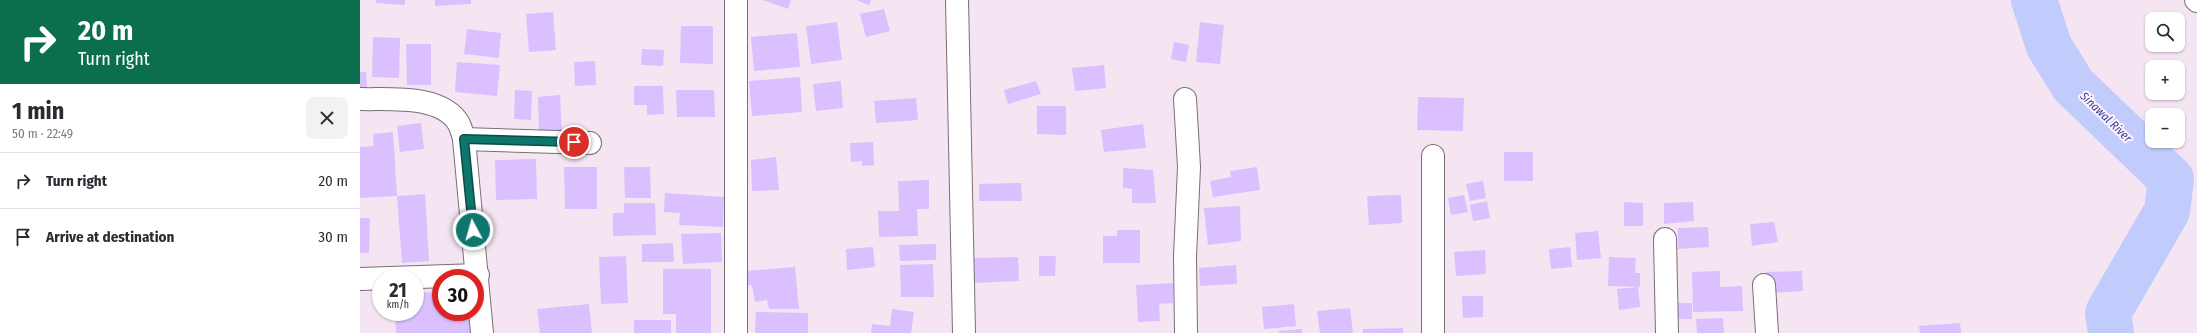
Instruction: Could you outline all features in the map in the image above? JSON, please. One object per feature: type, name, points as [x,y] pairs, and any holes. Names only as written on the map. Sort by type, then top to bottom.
[{"type":"street","points":[[736,0],[736,333]]},
{"type":"street","points":[[958,0],[964,333]]},
{"type":"street","points":[[360,99],[428,103],[448,113],[459,124],[464,139],[477,269]]},
{"type":"street","points":[[1185,99],[1189,167],[1185,256],[1186,333]]},
{"type":"street","points":[[464,139],[590,143]]},
{"type":"street","points":[[1433,156],[1433,333]]},
{"type":"street","points":[[1665,239],[1667,333]]},
{"type":"street","points":[[360,278],[432,276]]},
{"type":"street","points":[[1764,285],[1767,333]]},
{"type":"street","points":[[481,321],[482,333]]},
{"type":"building","points":[[376,0],[405,0],[405,5],[376,3]]},
{"type":"building","points":[[435,0],[471,0],[471,4],[435,6]]},
{"type":"building","points":[[763,0],[791,0],[788,9]]},
{"type":"building","points":[[856,0],[871,0],[869,5]]},
{"type":"building","points":[[884,9],[890,31],[866,37],[860,14]]},
{"type":"building","points":[[553,12],[556,50],[529,52],[526,14]]},
{"type":"building","points":[[837,22],[842,60],[811,64],[806,26]]},
{"type":"building","points":[[1200,22],[1224,25],[1220,64],[1196,62]]},
{"type":"building","points":[[681,26],[713,26],[713,64],[680,63]]},
{"type":"building","points":[[467,29],[501,33],[499,58],[464,54]]},
{"type":"building","points":[[797,33],[800,67],[754,71],[751,37]]},
{"type":"building","points":[[373,37],[400,38],[399,78],[372,77]]},
{"type":"building","points":[[1174,42],[1189,45],[1186,62],[1171,59]]},
{"type":"building","points":[[406,44],[431,44],[431,85],[407,85]]},
{"type":"building","points":[[642,49],[664,50],[663,66],[641,65]]},
{"type":"building","points":[[595,61],[596,85],[575,86],[574,62]]},
{"type":"building","points":[[457,62],[500,65],[497,96],[455,92]]},
{"type":"building","points":[[1104,65],[1106,88],[1075,91],[1072,68]]},
{"type":"building","points":[[360,72],[366,72],[367,89],[360,90]]},
{"type":"building","points":[[800,77],[802,112],[752,116],[749,81]]},
{"type":"building","points":[[841,81],[843,108],[816,111],[813,84]]},
{"type":"building","points":[[1036,81],[1041,94],[1008,104],[1004,90]]},
{"type":"building","points":[[634,86],[663,86],[664,114],[647,115],[647,105],[634,105]]},
{"type":"building","points":[[515,90],[532,91],[531,120],[514,119]]},
{"type":"building","points":[[676,90],[714,90],[715,117],[677,117]]},
{"type":"building","points":[[560,95],[562,134],[539,135],[538,97]]},
{"type":"building","points":[[1418,97],[1464,98],[1463,131],[1417,130]]},
{"type":"building","points":[[916,98],[918,120],[876,123],[874,101]]},
{"type":"building","points":[[1037,106],[1066,106],[1066,135],[1037,134]]},
{"type":"building","points":[[421,123],[424,149],[400,152],[397,126]]},
{"type":"building","points":[[1143,124],[1146,148],[1104,152],[1101,130]]},
{"type":"building","points":[[393,132],[397,196],[360,198],[360,147],[374,146],[373,134]]},
{"type":"building","points":[[873,142],[874,165],[862,166],[862,161],[851,162],[850,143]]},
{"type":"building","points":[[1504,152],[1533,152],[1533,181],[1504,181]]},
{"type":"building","points":[[776,157],[779,190],[752,191],[751,160]]},
{"type":"building","points":[[536,159],[537,199],[496,200],[495,160]]},
{"type":"building","points":[[564,167],[597,167],[597,209],[565,209]]},
{"type":"building","points":[[624,167],[650,167],[651,198],[625,198]]},
{"type":"building","points":[[1257,167],[1260,190],[1213,197],[1210,181],[1231,177],[1230,171]]},
{"type":"building","points":[[1123,168],[1153,170],[1156,203],[1132,203],[1132,189],[1123,188]]},
{"type":"building","points":[[929,180],[929,209],[917,209],[918,236],[879,237],[878,211],[899,211],[898,181]]},
{"type":"building","points":[[1483,181],[1486,198],[1470,201],[1466,184]]},
{"type":"building","points":[[1021,183],[1022,201],[979,201],[979,184]]},
{"type":"building","points":[[665,193],[724,197],[723,227],[679,225],[680,213],[664,212]]},
{"type":"building","points":[[425,194],[429,261],[402,263],[397,196]]},
{"type":"building","points":[[1401,195],[1402,223],[1369,225],[1367,196]]},
{"type":"building","points":[[1464,195],[1468,212],[1451,215],[1448,198]]},
{"type":"building","points":[[1487,201],[1490,218],[1473,221],[1470,205]]},
{"type":"building","points":[[1624,202],[1643,203],[1643,226],[1624,226]]},
{"type":"building","points":[[1693,202],[1694,221],[1664,224],[1664,203]]},
{"type":"building","points":[[624,203],[655,203],[656,235],[613,236],[613,213],[624,213]]},
{"type":"building","points":[[1240,206],[1241,241],[1208,245],[1204,208]]},
{"type":"building","points":[[360,218],[370,218],[369,253],[360,253]]},
{"type":"building","points":[[1774,222],[1778,242],[1752,246],[1750,224]]},
{"type":"building","points":[[1708,227],[1709,247],[1678,249],[1678,228]]},
{"type":"building","points":[[1117,230],[1140,230],[1140,263],[1103,263],[1103,236],[1117,236]]},
{"type":"building","points":[[1598,231],[1601,258],[1577,260],[1575,233]]},
{"type":"building","points":[[721,233],[722,262],[683,264],[681,234]]},
{"type":"building","points":[[673,243],[674,262],[642,262],[642,244]]},
{"type":"building","points":[[936,244],[936,260],[900,261],[899,245]]},
{"type":"building","points":[[873,247],[875,267],[847,270],[846,249]]},
{"type":"building","points":[[1570,247],[1572,267],[1551,269],[1549,249]]},
{"type":"building","points":[[1485,250],[1486,274],[1456,276],[1454,252]]},
{"type":"building","points":[[626,256],[628,303],[601,304],[599,257]]},
{"type":"building","points":[[1039,256],[1056,256],[1055,276],[1039,276]]},
{"type":"building","points":[[1018,257],[1019,281],[974,283],[974,258]]},
{"type":"building","points":[[1609,257],[1636,258],[1635,273],[1640,273],[1640,287],[1608,286]]},
{"type":"building","points":[[933,264],[934,297],[901,297],[900,265]]},
{"type":"building","points":[[1236,265],[1237,284],[1200,286],[1199,268]]},
{"type":"building","points":[[795,267],[799,309],[769,309],[767,300],[755,302],[752,285],[744,286],[745,271]]},
{"type":"building","points":[[663,269],[711,269],[711,333],[676,333],[676,314],[663,314]]},
{"type":"building","points":[[1720,271],[1720,287],[1742,286],[1743,311],[1693,312],[1692,272]]},
{"type":"building","points":[[1802,271],[1803,291],[1768,293],[1766,272]]},
{"type":"building","points":[[1173,283],[1173,303],[1159,304],[1160,321],[1138,322],[1136,285]]},
{"type":"building","points":[[1638,287],[1640,307],[1619,310],[1617,289]]},
{"type":"building","points":[[432,292],[432,321],[473,321],[473,333],[396,333],[395,321],[424,321],[424,293]]},
{"type":"building","points":[[1462,296],[1483,296],[1483,317],[1463,318]]},
{"type":"building","points":[[1675,303],[1692,303],[1692,319],[1674,319]]},
{"type":"building","points":[[589,304],[592,333],[540,333],[537,309]]},
{"type":"building","points":[[1294,304],[1296,326],[1264,329],[1262,307]]},
{"type":"building","points":[[1350,308],[1353,333],[1320,333],[1317,311]]},
{"type":"building","points":[[892,309],[914,312],[911,333],[871,333],[872,324],[890,326]]},
{"type":"building","points":[[756,312],[808,313],[808,333],[755,333]]},
{"type":"building","points":[[1723,318],[1724,333],[1697,333],[1696,319]]},
{"type":"building","points":[[634,320],[671,320],[671,333],[634,333]]},
{"type":"building","points":[[1960,323],[1961,333],[1920,333],[1919,326]]},
{"type":"building","points":[[1403,328],[1403,333],[1363,333],[1363,329]]},
{"type":"building","points":[[1302,329],[1302,333],[1279,333],[1279,331]]},
{"type":"waterway","name":"Sinawal River","points":[[2034,0],[2049,46],[2073,85],[2171,179],[2167,211],[2108,313],[2111,333]]},
{"type":"route","points":[[473,230],[464,139],[574,142]]}]
